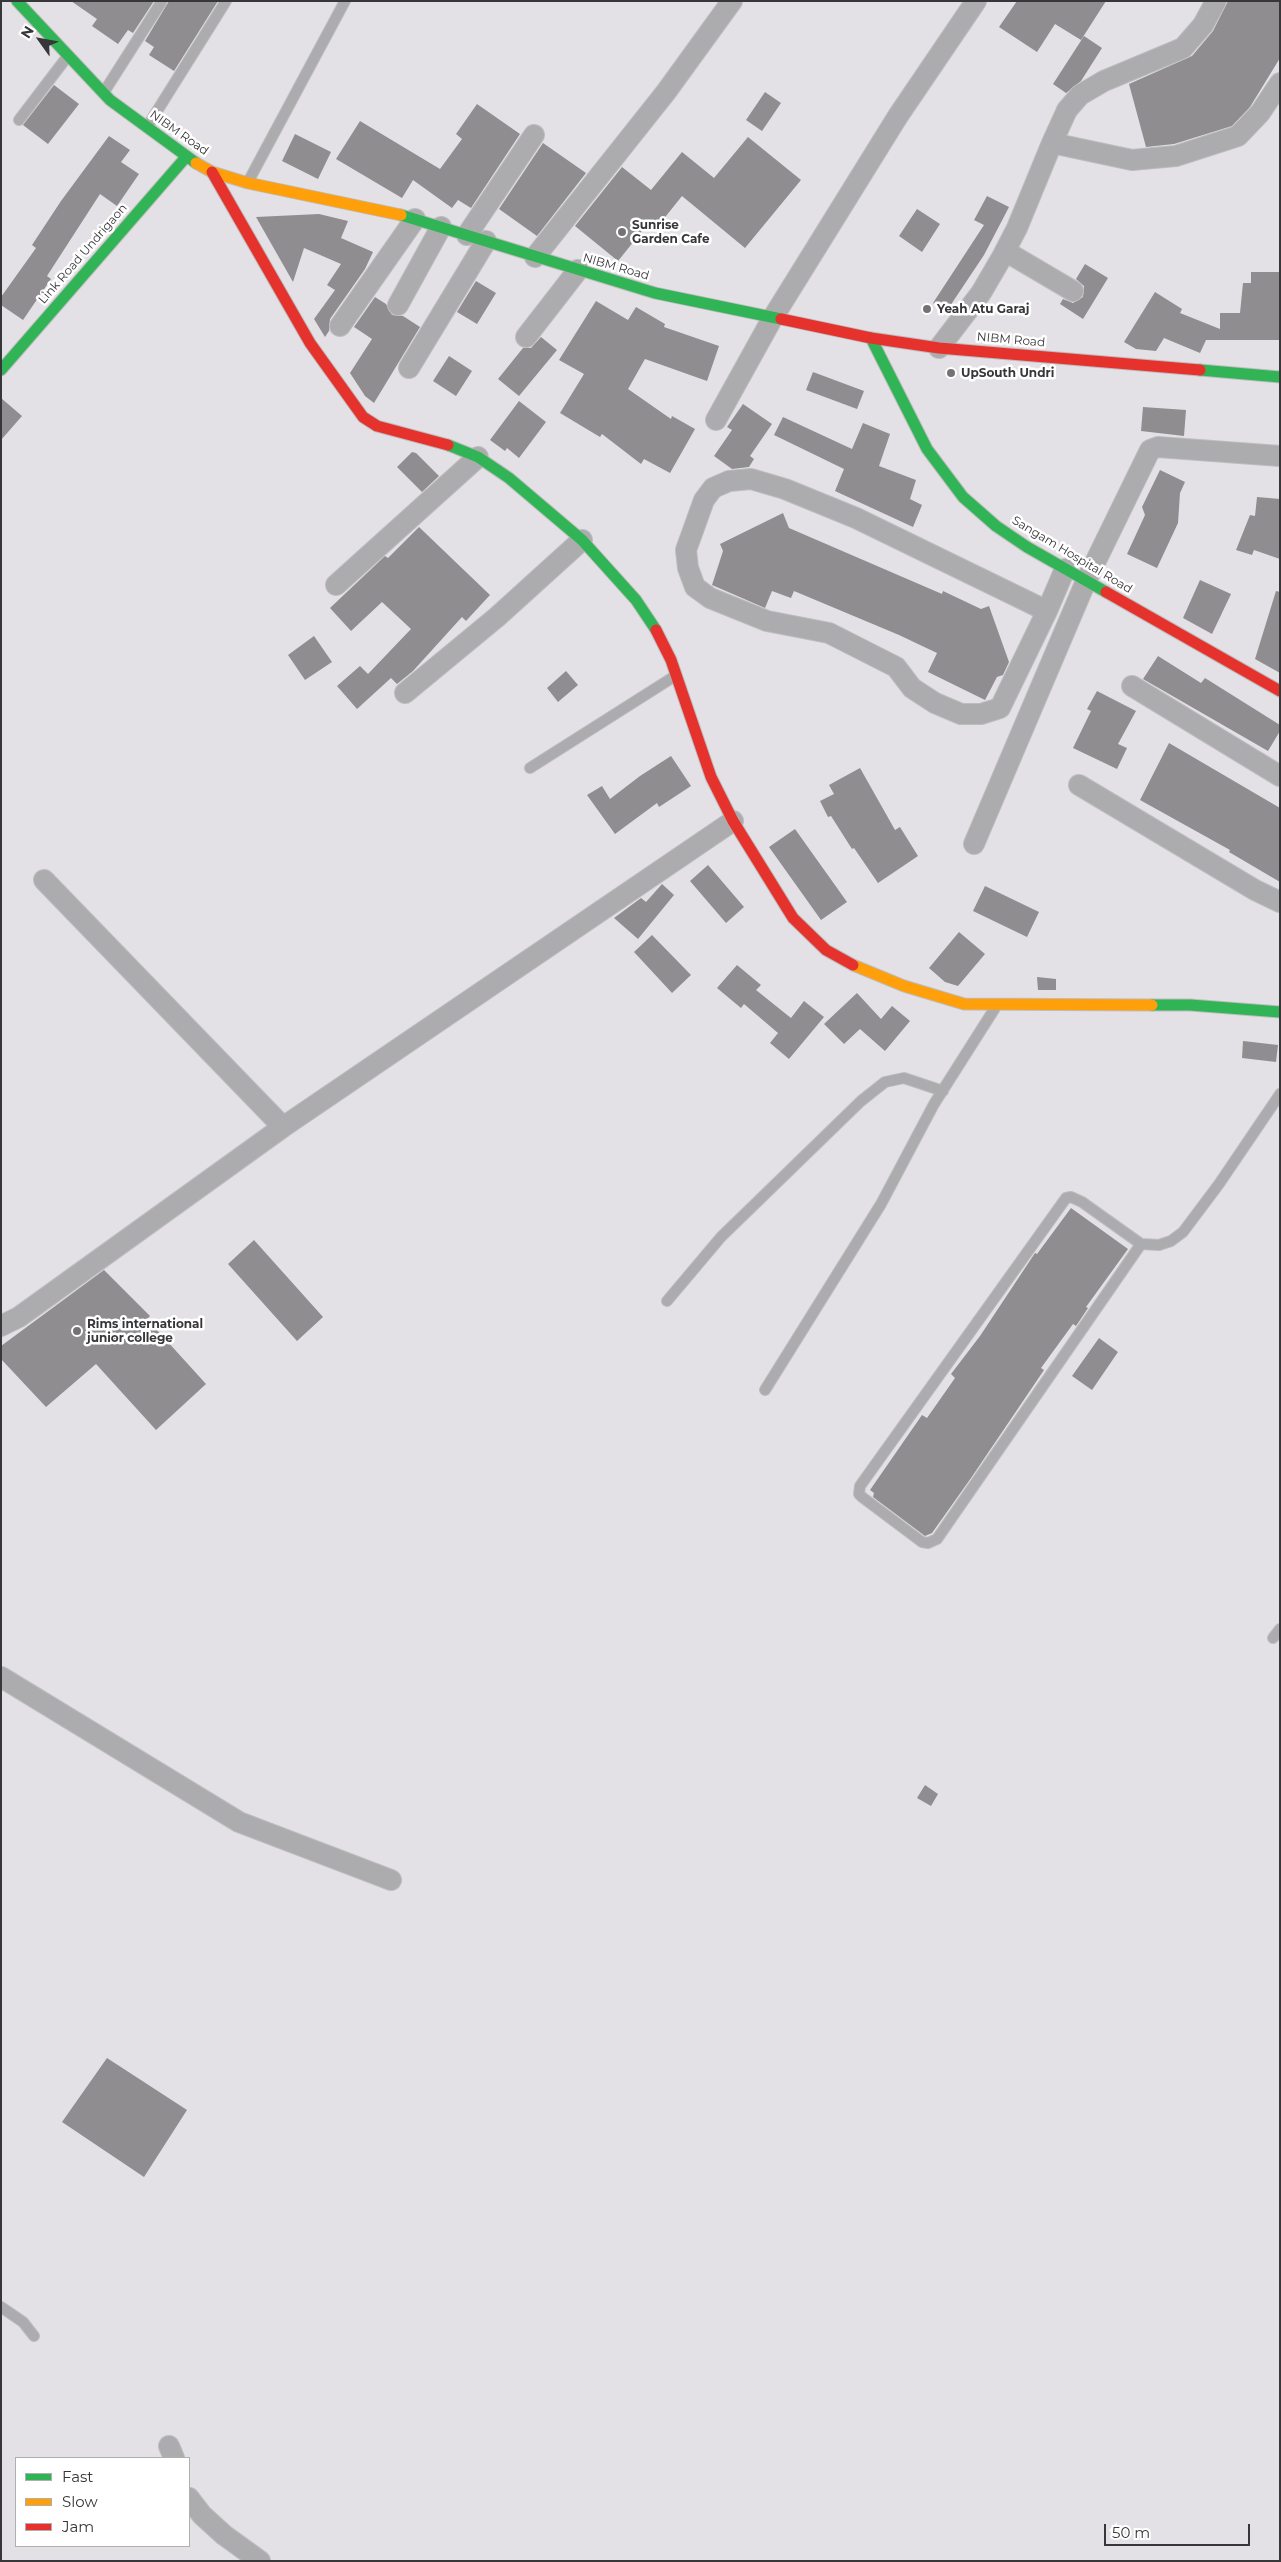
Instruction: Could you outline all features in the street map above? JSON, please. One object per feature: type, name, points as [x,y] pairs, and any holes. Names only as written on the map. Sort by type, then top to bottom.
[{"type":"main road","name":"NIBM Road","points":[[17,1],[104,93],[146,128],[186,157],[212,172],[248,183],[343,201],[415,219],[655,293],[772,319],[871,338],[939,348],[1280,377]]},
{"type":"main road","name":"Link Road Undrigaon","points":[[1,370],[186,157]]},
{"type":"main road","points":[[212,172],[310,344],[363,417],[377,426],[457,448],[478,457],[539,502],[582,540],[636,600],[661,639],[711,776],[733,821],[793,918],[809,936],[826,950],[851,964],[942,999],[964,1004],[997,1006],[1190,1005],[1280,1012]]},
{"type":"main road","name":"Sangam Hospital Road","points":[[871,338],[909,417],[927,449],[963,497],[996,526],[1065,569],[1280,691]]},
{"type":"street","points":[[535,257],[666,92],[732,1]]},
{"type":"street","points":[[716,420],[772,319],[898,116],[976,1]]},
{"type":"street","points":[[939,348],[981,293],[1006,251],[1067,110],[1080,96],[1104,81],[1183,48],[1203,25],[1216,1]]},
{"type":"street","points":[[1052,143],[1132,160],[1176,156],[1238,136],[1260,113],[1280,83]]},
{"type":"street","points":[[467,235],[534,135]]},
{"type":"street","points":[[340,326],[415,219]]},
{"type":"street","points":[[398,305],[441,227]]},
{"type":"street","points":[[409,368],[486,241]]},
{"type":"street","points":[[1006,251],[1072,291]]},
{"type":"street","points":[[526,337],[578,270]]},
{"type":"street","points":[[974,844],[1086,581],[1150,450],[1158,447],[1280,456]]},
{"type":"street","points":[[336,585],[478,457]]},
{"type":"street","points":[[1047,611],[856,518],[786,489],[751,479],[729,481],[713,488],[704,500],[686,550],[688,568],[695,587],[710,598],[767,621],[829,633],[896,667],[912,688],[935,703],[962,714],[980,714],[1000,708],[1047,611],[1065,569]]},
{"type":"street","points":[[405,693],[498,617],[582,540]]},
{"type":"street","points":[[1132,686],[1280,776]]},
{"type":"street","points":[[1079,785],[1255,890],[1280,902]]},
{"type":"street","points":[[1,1326],[19,1317],[283,1127],[733,821]]},
{"type":"street","points":[[44,880],[283,1127]]},
{"type":"street","points":[[1,1677],[239,1822],[391,1880]]},
{"type":"street","points":[[190,2499],[202,2515],[224,2536],[260,2561]]},
{"type":"lane","points":[[104,93],[162,1]]},
{"type":"lane","points":[[146,128],[226,1]]},
{"type":"lane","points":[[248,183],[345,1]]},
{"type":"lane","points":[[20,120],[68,56]]},
{"type":"lane","points":[[530,768],[676,676]]},
{"type":"lane","points":[[765,1390],[881,1204],[943,1091],[997,1006]]},
{"type":"lane","points":[[666,1301],[721,1237],[861,1101],[885,1082],[904,1078],[943,1091]]},
{"type":"lane","points":[[1141,1244],[937,1539],[928,1543],[922,1542],[859,1494],[860,1486],[1066,1198],[1071,1197],[1082,1202],[1141,1244],[1159,1245],[1171,1241],[1183,1232],[1219,1184],[1280,1094]]},
{"type":"lane","points":[[1273,1638],[1280,1629]]},
{"type":"lane","points":[[1,2307],[24,2322],[34,2336]]},
{"type":"building","points":[[71,1],[154,1],[133,33],[128,30],[118,44],[92,26],[97,19]]},
{"type":"building","points":[[169,1],[218,1],[174,71],[149,55],[154,47],[145,41]]},
{"type":"building","points":[[1017,1],[1106,1],[1081,40],[1055,24],[1037,52],[999,27]]},
{"type":"building","points":[[1228,1],[1280,1],[1280,58],[1250,107],[1232,126],[1174,144],[1146,147],[1129,84],[1192,56],[1213,31]]},
{"type":"building","points":[[1084,36],[1102,48],[1081,81],[1066,93],[1053,84]]},
{"type":"building","points":[[54,85],[79,104],[48,144],[23,125]]},
{"type":"building","points":[[765,92],[781,103],[762,131],[746,120]]},
{"type":"building","points":[[477,104],[520,134],[471,208],[458,200],[452,208],[413,180],[402,198],[336,159],[360,121],[440,169],[462,139],[456,134]]},
{"type":"building","points":[[295,134],[331,152],[318,179],[282,161]]},
{"type":"building","points":[[109,136],[130,150],[121,162],[139,174],[117,206],[100,194],[47,276],[51,279],[23,320],[1,305],[1,297],[36,248],[32,245],[61,201]]},
{"type":"building","points":[[748,137],[801,180],[745,248],[682,196],[658,226],[651,220],[618,261],[575,226],[622,167],[651,190],[682,152],[714,178]]},
{"type":"building","points":[[543,143],[586,173],[537,236],[499,209]]},
{"type":"building","points":[[987,196],[1009,207],[984,255],[946,312],[933,303],[984,225],[974,220]]},
{"type":"building","points":[[917,209],[940,224],[922,252],[899,236]]},
{"type":"building","points":[[319,214],[348,221],[341,238],[373,252],[365,269],[330,319],[329,331],[325,337],[314,319],[335,290],[327,285],[341,264],[304,248],[293,282],[256,217]]},
{"type":"building","points":[[1085,264],[1108,278],[1083,319],[1060,304],[1063,299],[1073,303],[1083,297],[1084,286],[1076,279]]},
{"type":"building","points":[[1251,272],[1280,272],[1280,340],[1206,340],[1200,353],[1164,338],[1156,351],[1136,349],[1124,342],[1155,292],[1182,309],[1180,313],[1220,329],[1220,313],[1240,313],[1243,283],[1251,283]]},
{"type":"building","points":[[476,281],[496,293],[477,324],[457,312]]},
{"type":"building","points":[[375,297],[386,304],[392,315],[403,316],[420,327],[374,403],[365,396],[350,373],[372,339],[354,327]]},
{"type":"building","points":[[596,301],[628,320],[636,307],[665,324],[664,327],[719,346],[707,381],[645,359],[628,389],[671,419],[672,416],[695,429],[670,473],[644,459],[641,464],[602,434],[600,437],[560,413],[584,374],[559,360]]},
{"type":"building","points":[[541,337],[557,350],[519,396],[498,379],[523,348],[531,348]]},
{"type":"building","points":[[449,356],[472,371],[456,396],[433,381]]},
{"type":"building","points":[[813,372],[864,391],[857,409],[806,390]]},
{"type":"building","points":[[1,398],[22,416],[1,440]]},
{"type":"building","points":[[519,401],[546,422],[519,458],[507,448],[505,451],[490,440]]},
{"type":"building","points":[[743,404],[772,424],[750,456],[754,459],[749,467],[732,469],[714,456],[732,430],[727,427]]},
{"type":"building","points":[[1143,407],[1186,410],[1184,436],[1141,431]]},
{"type":"building","points":[[783,417],[852,449],[863,423],[890,434],[879,466],[916,480],[910,499],[922,505],[913,527],[835,491],[844,469],[774,435]]},
{"type":"building","points":[[412,452],[416,453],[439,476],[422,492],[397,467]]},
{"type":"building","points":[[1160,470],[1185,482],[1180,493],[1178,523],[1157,568],[1127,554],[1145,515],[1142,507]]},
{"type":"building","points":[[1257,497],[1280,499],[1280,559],[1254,550],[1252,555],[1236,550],[1250,515],[1255,516]]},
{"type":"building","points":[[783,513],[789,528],[942,594],[943,591],[981,609],[989,606],[1009,662],[1003,675],[997,677],[985,700],[928,672],[937,653],[899,635],[794,591],[791,598],[772,591],[765,608],[712,585],[723,551],[720,544]]},
{"type":"building","points":[[419,527],[490,595],[466,621],[462,617],[413,671],[397,684],[391,678],[357,709],[337,686],[360,666],[368,674],[411,629],[382,602],[351,631],[330,608],[385,556],[388,558]]},
{"type":"building","points":[[1200,580],[1231,594],[1212,634],[1183,618]]},
{"type":"building","points":[[1276,591],[1280,592],[1280,673],[1255,659]]},
{"type":"building","points":[[314,636],[332,662],[305,680],[288,655]]},
{"type":"building","points":[[1158,656],[1201,683],[1205,678],[1280,725],[1280,731],[1268,751],[1143,679]]},
{"type":"building","points":[[566,671],[578,685],[558,702],[547,688]]},
{"type":"building","points":[[1097,691],[1136,711],[1118,744],[1127,748],[1117,769],[1073,748],[1091,711],[1087,709]]},
{"type":"building","points":[[1169,743],[1280,808],[1280,882],[1229,852],[1230,850],[1140,800]]},
{"type":"building","points":[[671,756],[691,786],[659,807],[657,803],[615,834],[587,795],[602,786],[610,799],[640,776]]},
{"type":"building","points":[[860,768],[895,830],[900,827],[918,856],[878,883],[854,848],[852,849],[831,816],[828,817],[820,801],[834,794],[829,785]]},
{"type":"building","points":[[795,829],[847,902],[821,920],[769,847]]},
{"type":"building","points":[[708,865],[744,907],[726,923],[690,881]]},
{"type":"building","points":[[662,884],[674,895],[638,939],[614,918],[641,898],[646,902]]},
{"type":"building","points":[[985,886],[1039,912],[1027,937],[973,911]]},
{"type":"building","points":[[959,932],[985,954],[958,986],[945,982],[929,968]]},
{"type":"building","points":[[652,935],[691,975],[672,993],[634,952]]},
{"type":"building","points":[[737,965],[761,985],[756,990],[791,1018],[804,1001],[824,1017],[789,1059],[770,1043],[778,1033],[744,1004],[741,1008],[717,988]]},
{"type":"building","points":[[1037,977],[1056,979],[1056,990],[1038,990]]},
{"type":"building","points":[[857,993],[881,1019],[892,1006],[910,1021],[885,1051],[860,1029],[844,1044],[824,1024]]},
{"type":"building","points":[[1243,1041],[1278,1045],[1276,1062],[1242,1058]]},
{"type":"building","points":[[1071,1208],[1128,1249],[1086,1307],[1088,1308],[1076,1326],[1073,1324],[1041,1368],[1044,1370],[971,1478],[932,1533],[925,1536],[873,1497],[874,1493],[870,1490],[922,1415],[927,1418],[955,1378],[951,1374],[980,1336],[1035,1253],[1037,1254]]},
{"type":"building","points":[[254,1240],[323,1317],[297,1341],[228,1264]]},
{"type":"building","name":"Rims international junior college","points":[[104,1270],[150,1316],[147,1319],[206,1384],[156,1430],[96,1364],[46,1407],[1,1359],[1,1346]]},
{"type":"building","points":[[1099,1338],[1118,1352],[1092,1390],[1072,1376]]},
{"type":"building","points":[[925,1785],[938,1794],[931,1806],[917,1798]]},
{"type":"building","points":[[107,2058],[187,2110],[144,2177],[62,2122]]},
{"type":"traffic: fast","points":[[17,1],[110,100],[196,163]]},
{"type":"traffic: fast","points":[[1,370],[186,157]]},
{"type":"traffic: fast","points":[[401,215],[655,293],[781,319]]},
{"type":"traffic: fast","points":[[871,338],[927,449],[963,497],[996,526],[1027,547],[1106,592]]},
{"type":"traffic: fast","points":[[1200,370],[1280,377]]},
{"type":"traffic: fast","points":[[448,445],[478,457],[509,478],[582,540],[636,600],[656,630]]},
{"type":"traffic: fast","points":[[1152,1005],[1190,1005],[1280,1012]]},
{"type":"traffic: slow","points":[[196,163],[212,172],[248,183],[401,215]]},
{"type":"traffic: slow","points":[[853,965],[904,986],[964,1004],[1152,1005]]},
{"type":"traffic: jam","points":[[212,172],[310,343],[363,417],[377,426],[448,445]]},
{"type":"traffic: jam","points":[[781,319],[871,338],[939,348],[1200,370]]},
{"type":"traffic: jam","points":[[1106,592],[1280,691]]},
{"type":"traffic: jam","points":[[656,630],[671,660],[711,777],[733,821],[793,918],[826,950],[853,965]]},
{"type":"place","name":"Sunrise Garden Cafe","points":[[622,232]]},
{"type":"place","name":"Yeah Atu Garaj","points":[[927,309]]},
{"type":"place","name":"UpSouth Undri","points":[[951,373]]},
{"type":"place","name":"Rims international junior college","points":[[77,1331]]}]
